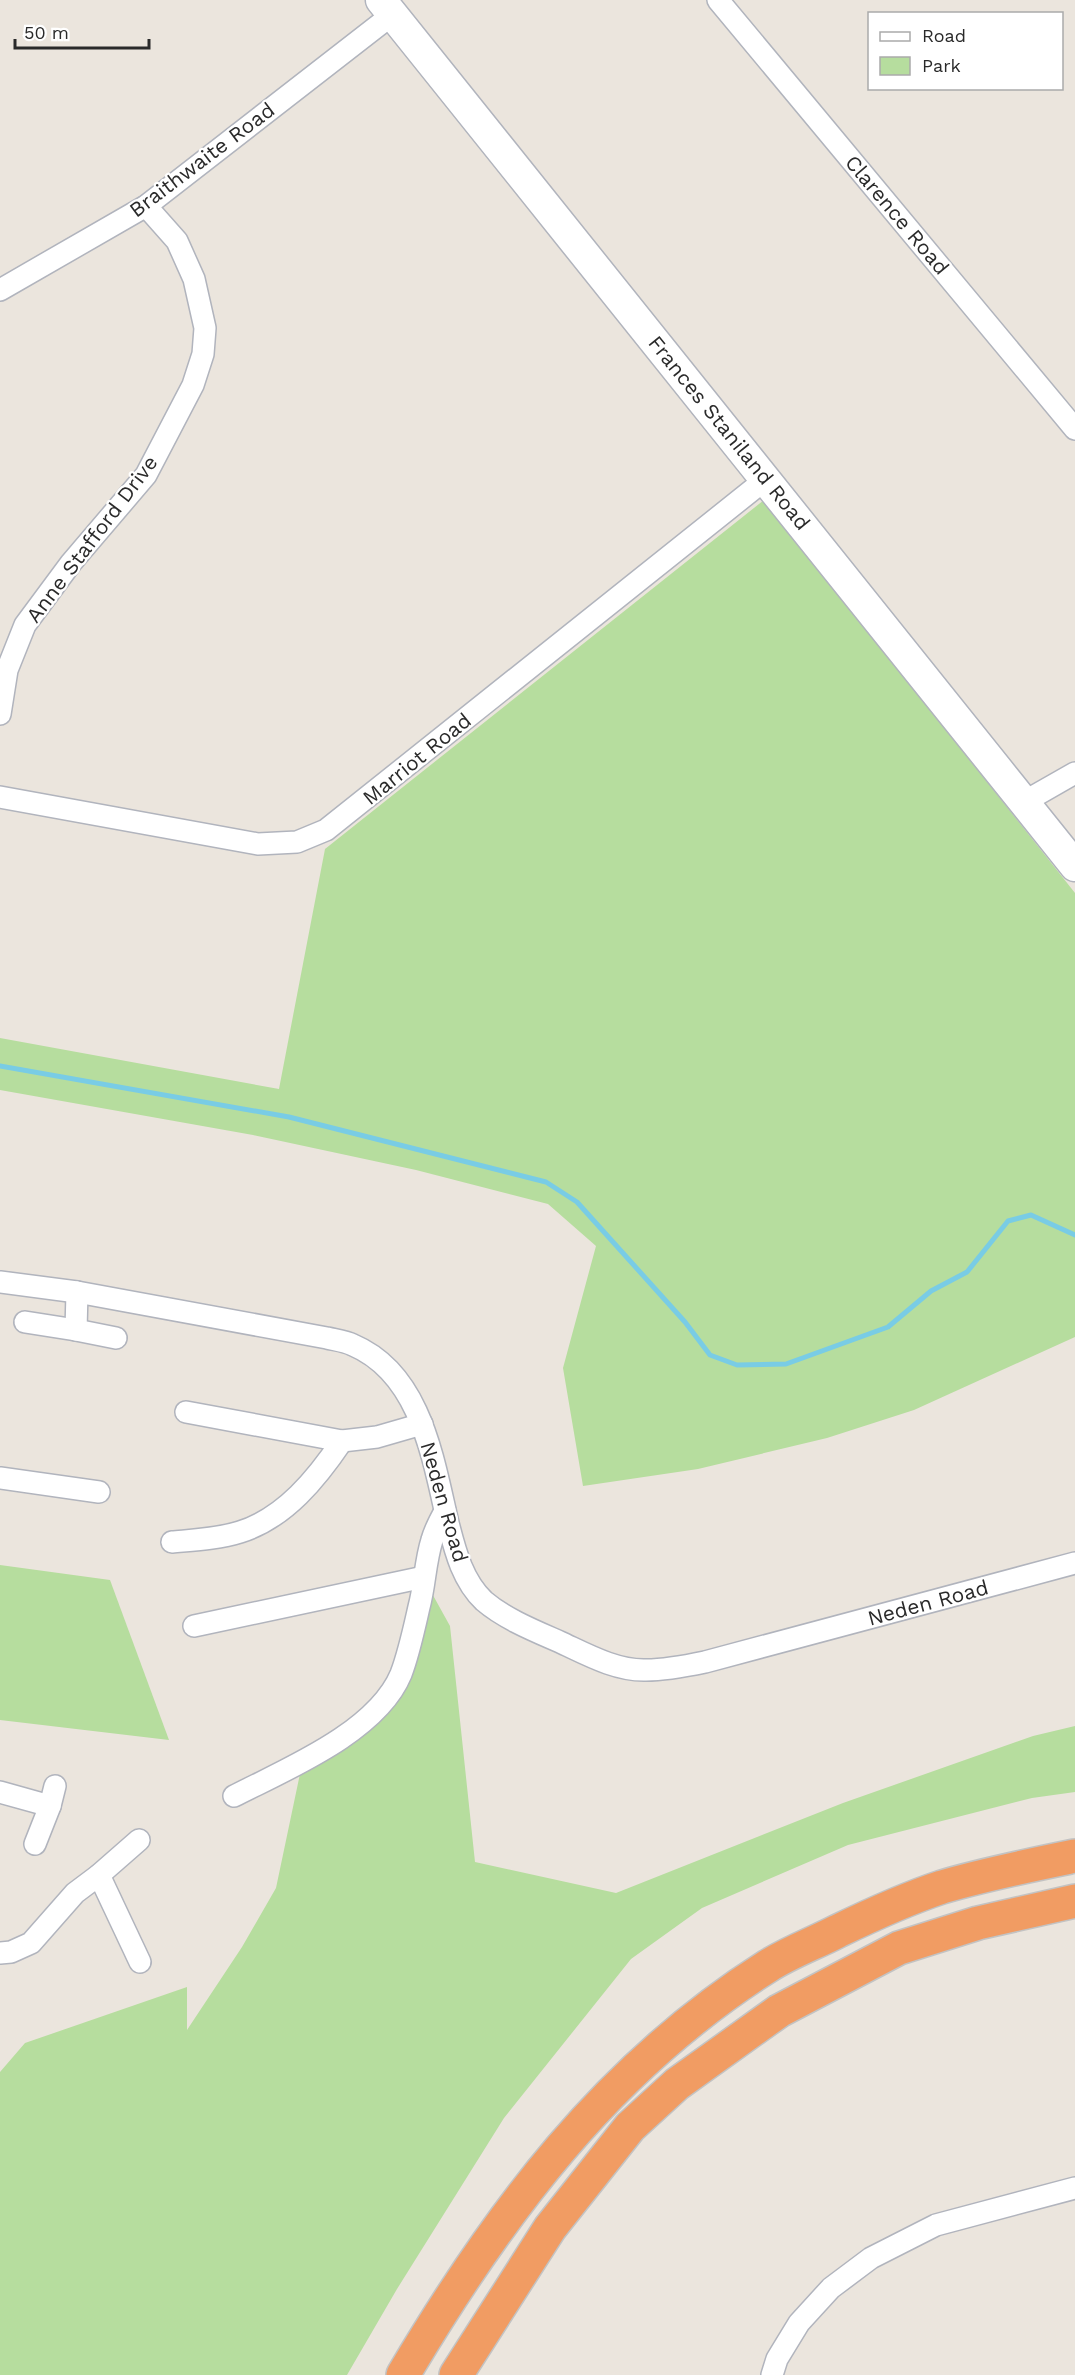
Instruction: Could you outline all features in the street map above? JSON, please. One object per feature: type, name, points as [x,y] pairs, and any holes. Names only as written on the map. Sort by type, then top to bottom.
[{"type":"highway","points":[[403,2375],[488,2240],[536,2176],[637,2067],[704,2010],[770,1964],[870,1916],[942,1888],[1075,1856]]},
{"type":"highway","points":[[456,2375],[550,2228],[630,2127],[677,2084],[778,2011],[899,1948],[987,1920],[1075,1901]]},
{"type":"street","name":"Clarence Road","points":[[718,0],[1075,429]]},
{"type":"street","name":"Braithwaite Road","points":[[0,290],[146,206],[387,7]]},
{"type":"street","name":"Frances Staniland Road","points":[[387,7],[1075,867]]},
{"type":"street","name":"Anne Stafford Drive","points":[[0,714],[7,670],[25,625],[71,563],[146,475],[193,385],[203,354],[205,328],[194,279],[177,241],[146,206]]},
{"type":"street","name":"Marriot Road","points":[[0,797],[258,844],[297,842],[326,830],[766,479]]},
{"type":"street","points":[[1024,802],[1075,774]]},
{"type":"street","name":"Neden Road","points":[[0,1282],[77,1293],[352,1344],[366,1352],[401,1383],[414,1402],[422,1424],[456,1557],[468,1580],[483,1600],[543,1635],[603,1661],[644,1671],[705,1662],[1075,1563]]},
{"type":"street","points":[[76,1330],[77,1293]]},
{"type":"street","points":[[25,1322],[116,1338]]},
{"type":"street","points":[[186,1412],[342,1441],[377,1437],[422,1424]]},
{"type":"street","points":[[172,1542],[216,1538],[242,1532],[278,1514],[303,1490],[342,1441]]},
{"type":"street","points":[[0,1478],[99,1492]]},
{"type":"street","points":[[234,1796],[316,1753],[357,1728],[373,1715],[401,1674],[421,1603],[432,1538],[445,1511]]},
{"type":"street","points":[[194,1626],[424,1577]]},
{"type":"street","points":[[0,1792],[53,1796],[35,1845]]},
{"type":"street","points":[[0,1953],[11,1952],[31,1943],[75,1893],[139,1839]]},
{"type":"street","points":[[99,1875],[140,1962]]},
{"type":"street","points":[[772,2375],[777,2359],[799,2323],[831,2288],[871,2259],[936,2225],[1075,2188]]},
{"type":"green space","points":[[764,500],[1075,893],[1075,1337],[914,1410],[827,1438],[698,1469],[583,1486],[563,1368],[596,1246],[548,1204],[416,1170],[253,1135],[0,1090],[0,1038],[279,1089],[325,849]]},
{"type":"green space","points":[[0,1565],[110,1580],[169,1740],[0,1720]]},
{"type":"green space","points":[[424,1579],[450,1626],[475,1862],[616,1893],[843,1803],[1033,1736],[1075,1726],[1075,1792],[1032,1798],[848,1845],[702,1908],[631,1959],[504,2118],[397,2289],[347,2375],[0,2375],[0,2072],[25,2043],[187,1987],[187,2030],[242,1947],[276,1888],[301,1769],[388,1684]]},
{"type":"waterway","points":[[0,1066],[289,1117],[546,1182],[577,1202],[685,1322],[710,1355],[737,1365],[786,1364],[888,1327],[931,1291],[967,1272],[1008,1221],[1031,1215],[1075,1235]]}]
